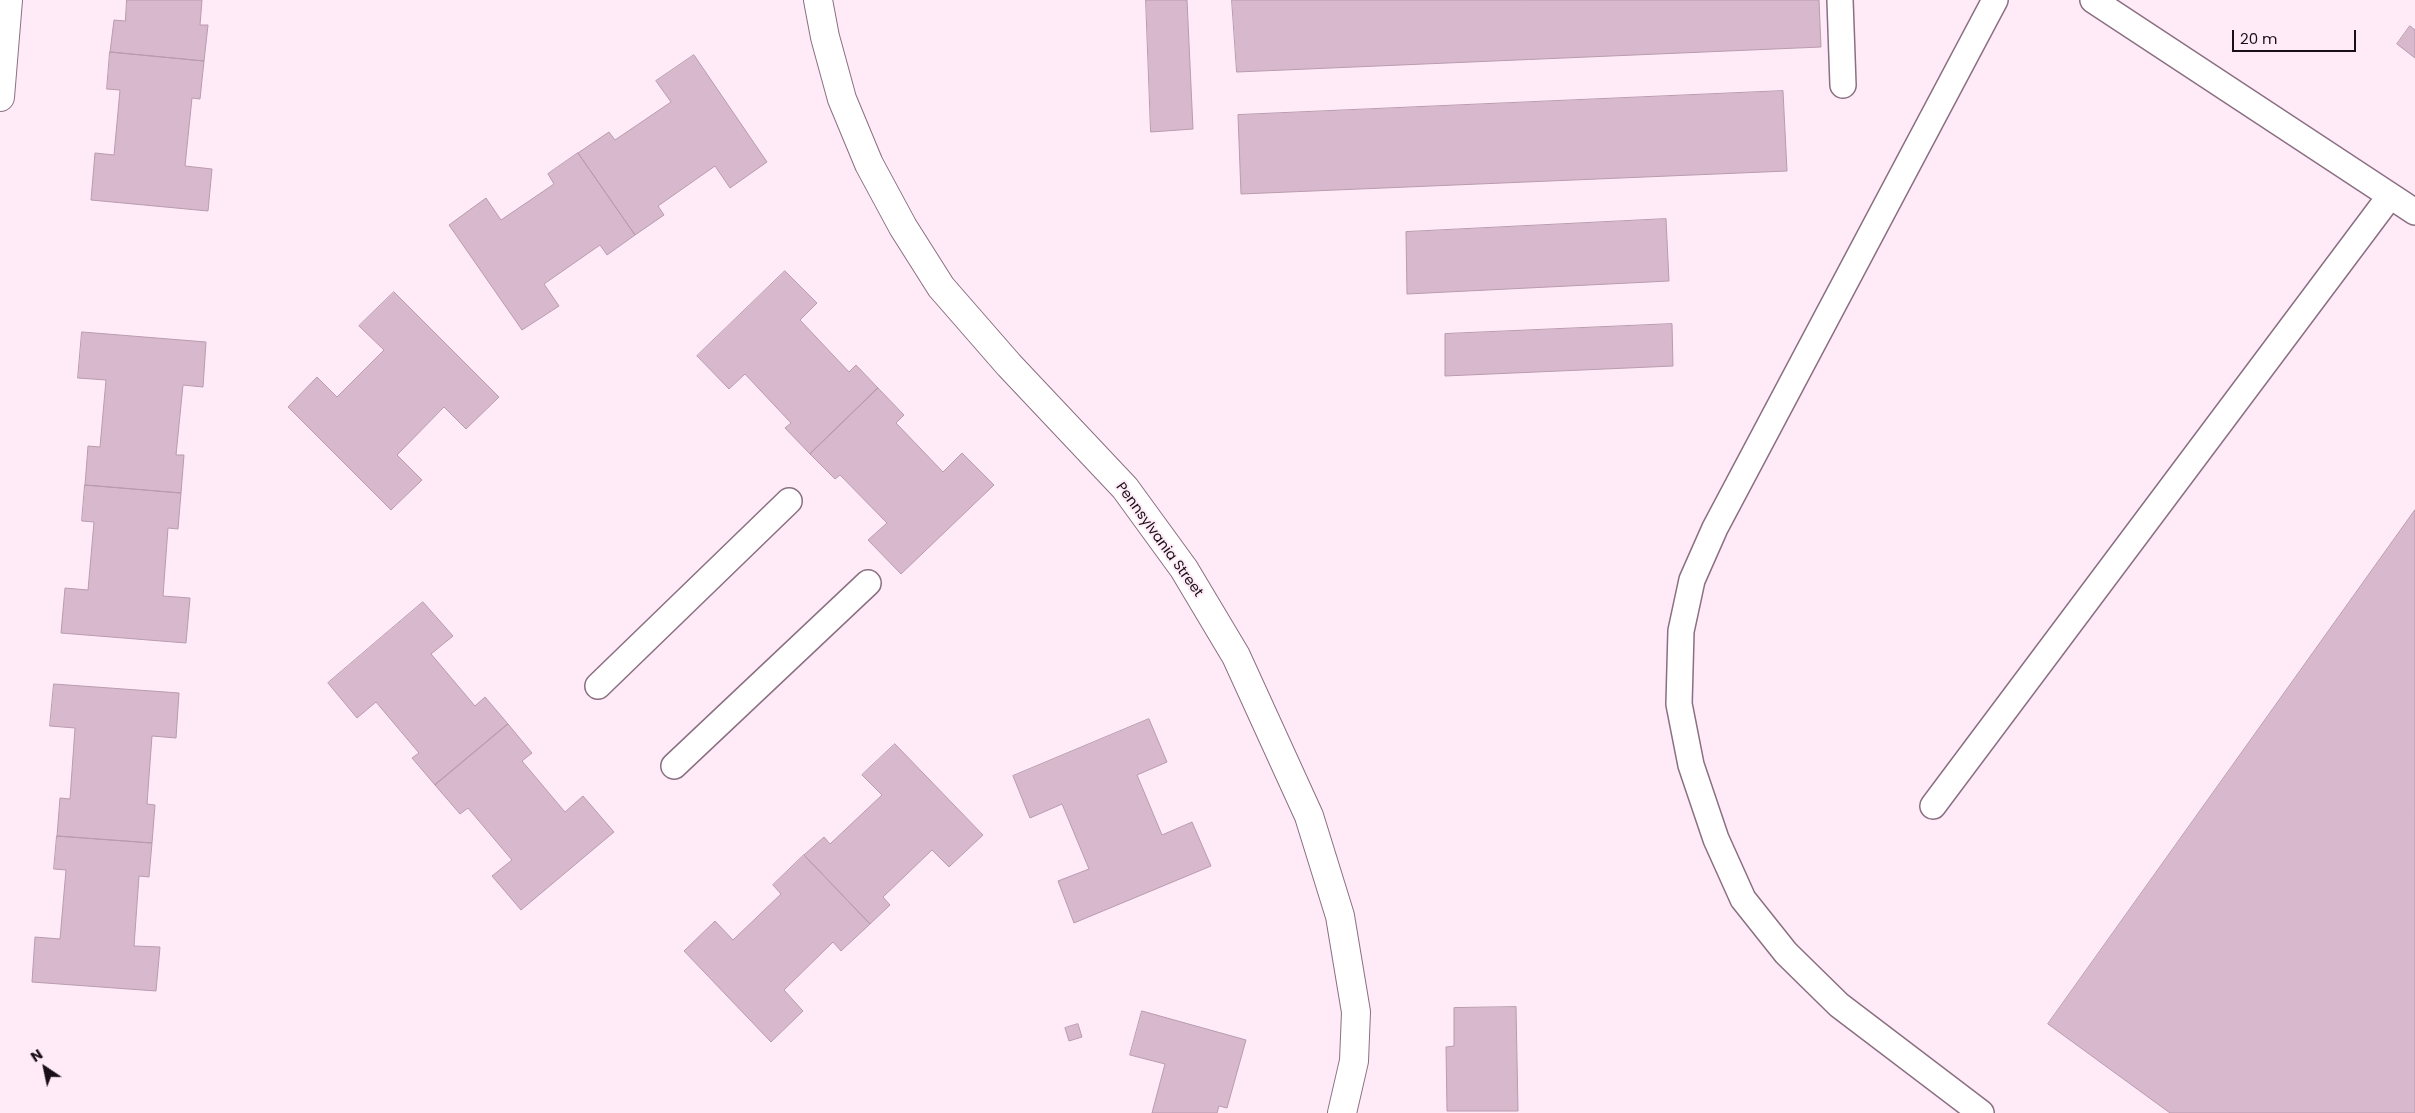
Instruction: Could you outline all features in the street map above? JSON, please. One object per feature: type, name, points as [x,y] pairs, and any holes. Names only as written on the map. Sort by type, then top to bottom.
[{"type":"street","points":[[0,98],[8,0]]},
{"type":"street","name":"Pennsylvania Street","points":[[818,0],[825,36],[842,99],[869,164],[903,227],[941,287],[1009,365],[1125,488],[1184,569],[1236,656],[1309,816],[1340,916],[1356,1012],[1354,1061],[1342,1113]]},
{"type":"lane","points":[[1840,0],[1843,85]]},
{"type":"lane","points":[[1981,1113],[1839,1005],[1786,953],[1743,899],[1716,838],[1691,766],[1679,704],[1681,631],[1692,580],[1711,537],[1772,418],[1995,0]]},
{"type":"lane","points":[[2093,0],[2415,212]]},
{"type":"lane","points":[[1933,806],[2390,196]]},
{"type":"lane","points":[[598,686],[789,501]]},
{"type":"lane","points":[[674,766],[868,583]]},
{"type":"building","points":[[127,0],[202,0],[200,25],[208,25],[204,61],[110,52],[114,20],[125,21]]},
{"type":"building","points":[[1146,0],[1187,0],[1193,129],[1151,132]]},
{"type":"building","points":[[1232,0],[1819,0],[1821,47],[1237,72]]},
{"type":"building","points":[[2410,26],[2415,30],[2415,58],[2397,44]]},
{"type":"building","points":[[110,52],[204,61],[200,99],[192,98],[185,166],[212,169],[208,211],[91,200],[95,153],[114,155],[120,90],[107,89]]},
{"type":"building","points":[[694,55],[767,162],[730,188],[715,166],[658,206],[664,215],[635,235],[578,153],[609,132],[615,140],[671,102],[656,81]]},
{"type":"building","points":[[1783,91],[1787,171],[1241,194],[1238,115]]},
{"type":"building","points":[[578,153],[635,235],[607,255],[600,245],[544,284],[559,306],[522,330],[449,225],[486,198],[501,220],[554,184],[548,174]]},
{"type":"building","points":[[1666,219],[1669,281],[1407,294],[1406,232]]},
{"type":"building","points":[[785,271],[817,303],[800,320],[849,372],[856,365],[878,388],[810,454],[785,428],[791,423],[745,374],[729,389],[697,356]]},
{"type":"building","points":[[394,292],[499,397],[466,429],[444,407],[397,455],[422,480],[391,510],[288,407],[317,377],[337,397],[384,350],[359,326]]},
{"type":"building","points":[[1672,324],[1673,366],[1445,376],[1445,334]]},
{"type":"building","points":[[82,332],[206,342],[203,387],[183,385],[176,455],[184,455],[181,493],[85,485],[88,446],[100,447],[106,380],[78,378]]},
{"type":"building","points":[[878,388],[904,415],[896,423],[943,472],[962,453],[994,485],[901,574],[868,540],[887,523],[840,475],[835,479],[810,454]]},
{"type":"building","points":[[85,485],[181,493],[178,529],[168,528],[163,596],[190,598],[186,643],[61,633],[65,588],[88,590],[94,522],[82,521]]},
{"type":"building","points":[[2415,510],[2415,1113],[2170,1113],[2048,1024]]},
{"type":"building","points":[[423,602],[453,636],[431,654],[475,706],[485,697],[508,724],[435,785],[412,758],[419,753],[376,702],[357,718],[328,683]]},
{"type":"building","points":[[54,684],[179,693],[176,738],[152,736],[147,804],[155,805],[152,843],[57,836],[60,798],[70,799],[75,728],[50,726]]},
{"type":"building","points":[[1149,719],[1167,762],[1137,775],[1162,835],[1192,822],[1211,866],[1074,923],[1058,881],[1089,869],[1062,804],[1030,818],[1013,776]]},
{"type":"building","points":[[508,724],[532,753],[522,761],[565,812],[583,796],[614,832],[521,910],[492,876],[512,860],[468,808],[460,814],[435,785]]},
{"type":"building","points":[[895,744],[983,835],[949,867],[932,850],[883,897],[890,905],[870,924],[804,855],[824,837],[830,844],[882,795],[862,775]]},
{"type":"building","points":[[57,836],[152,843],[149,877],[139,876],[134,946],[160,947],[156,991],[32,982],[35,937],[60,939],[66,870],[54,869]]},
{"type":"building","points":[[804,855],[870,924],[841,951],[833,942],[784,990],[803,1011],[771,1042],[684,951],[715,921],[733,940],[781,894],[773,885]]},
{"type":"building","points":[[1516,1007],[1518,1111],[1447,1111],[1446,1047],[1454,1046],[1454,1008]]},
{"type":"building","points":[[1142,1011],[1246,1040],[1227,1108],[1219,1106],[1217,1113],[1152,1113],[1165,1064],[1130,1055]]},
{"type":"building","points":[[1078,1024],[1082,1037],[1069,1041],[1065,1028]]}]
